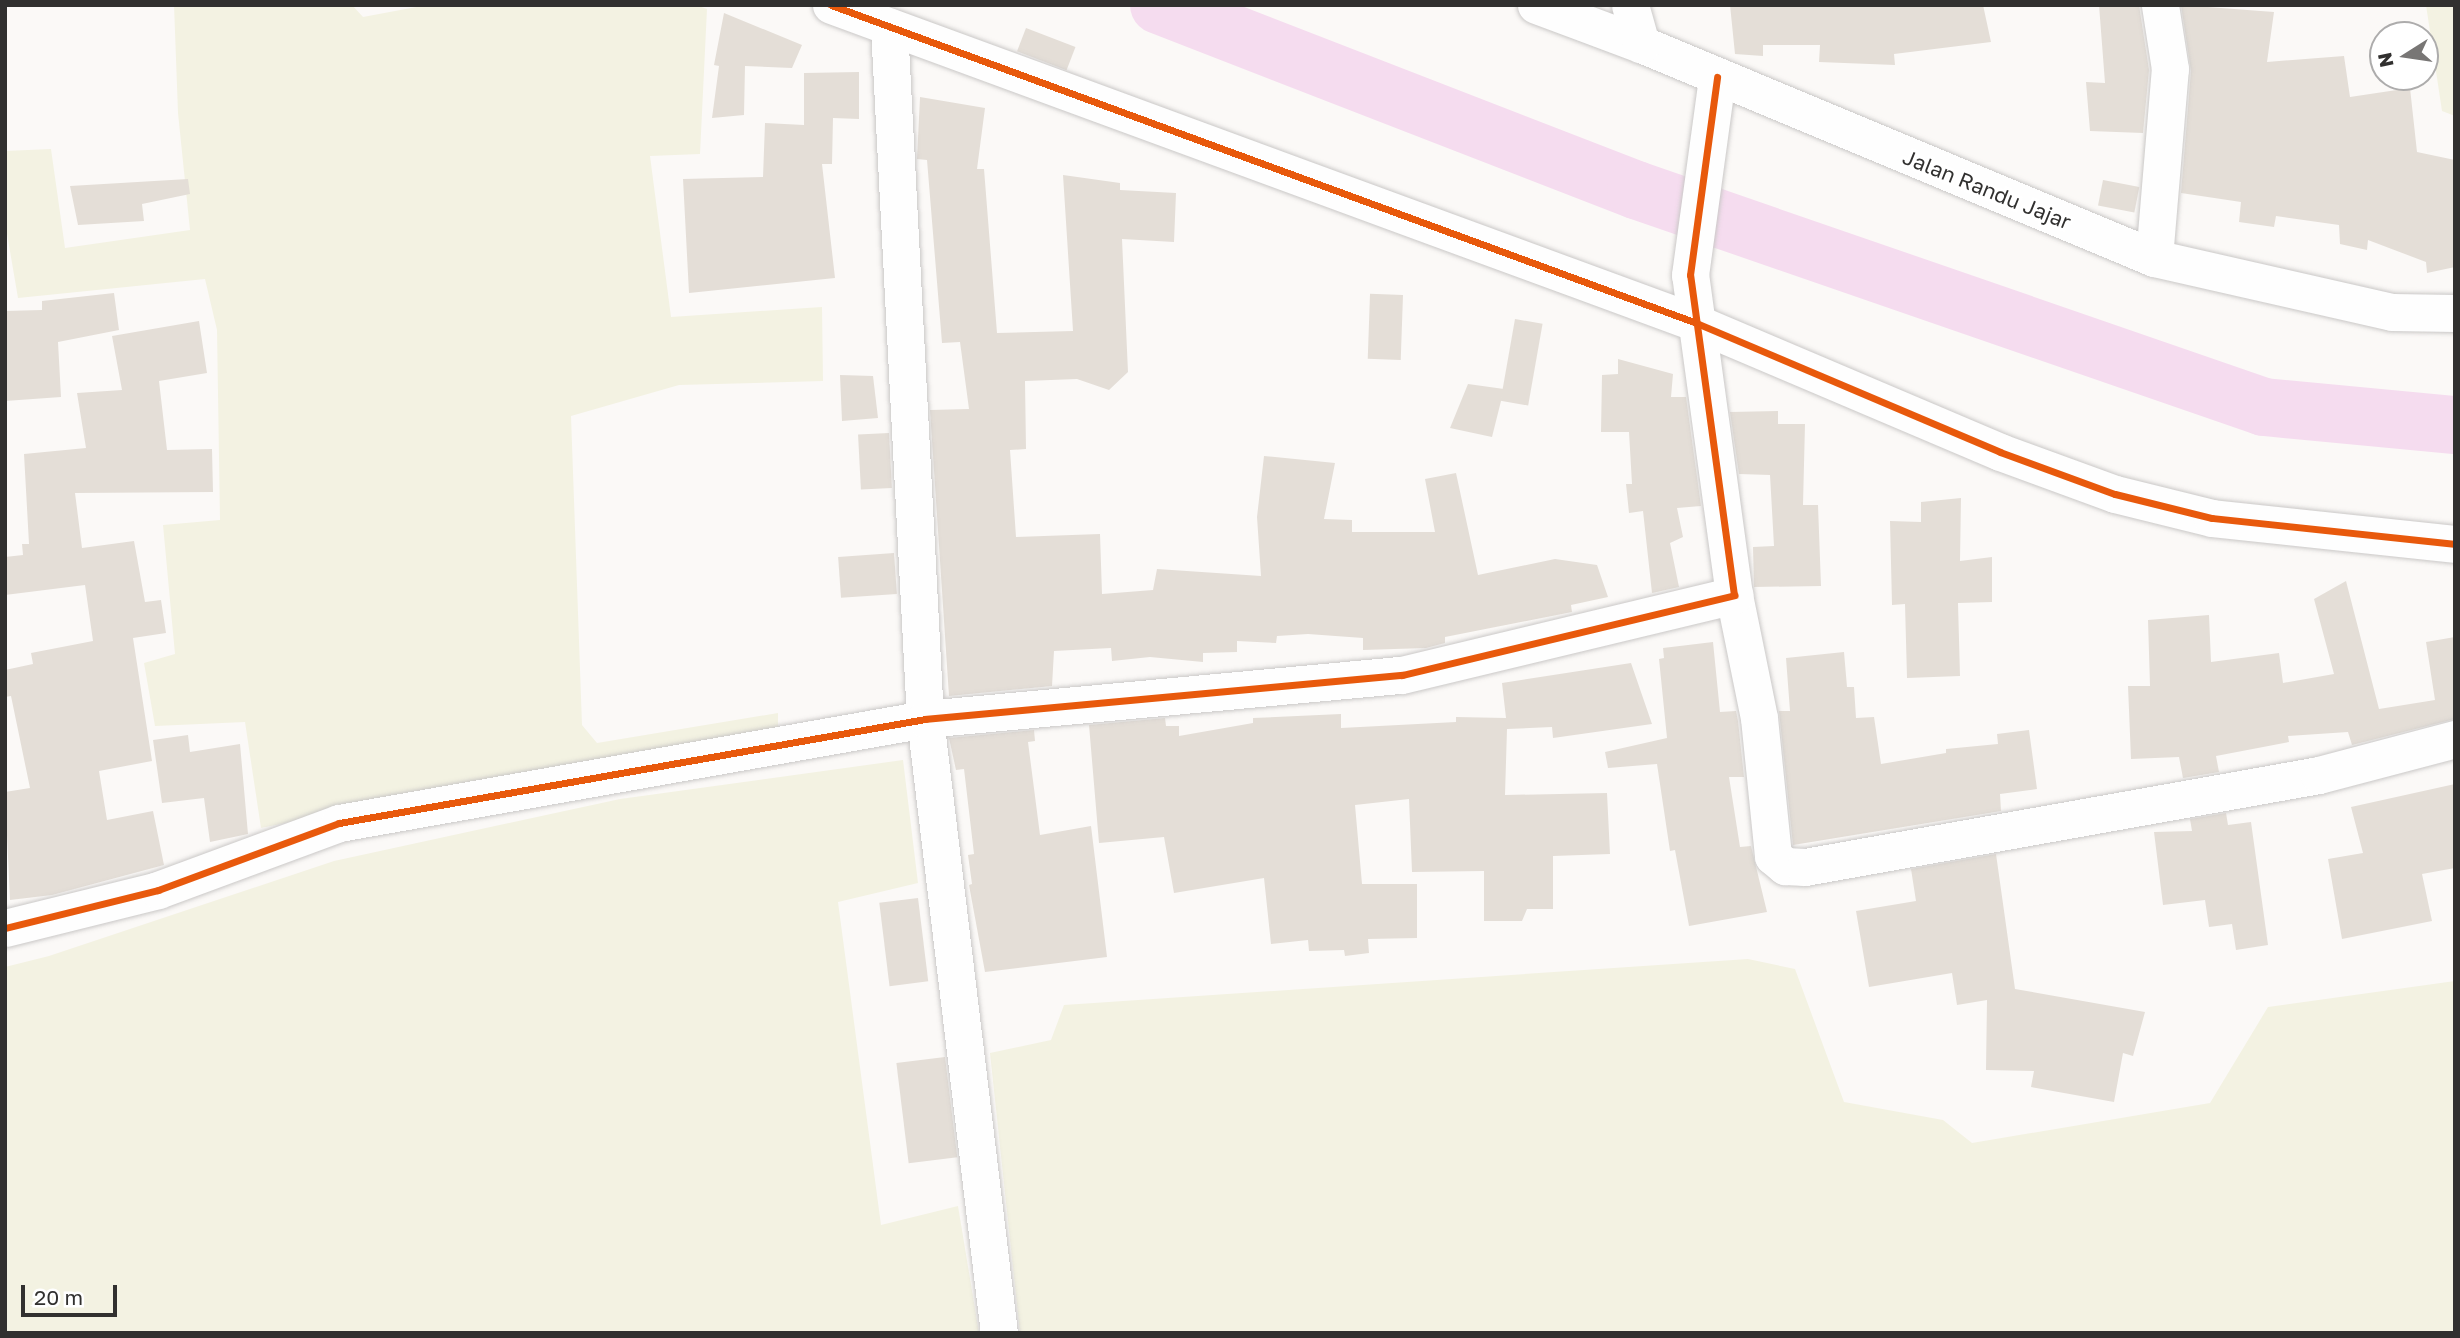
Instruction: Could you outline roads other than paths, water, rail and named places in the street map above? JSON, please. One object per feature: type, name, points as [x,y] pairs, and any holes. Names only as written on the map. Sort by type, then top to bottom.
[{"type":"street","points":[[831,5],[1694,322],[2000,452],[2115,495],[2212,518],[2455,544]]},
{"type":"street","name":"Jalan Randu Jajar","points":[[1536,5],[1641,44],[2154,258],[2392,312],[2455,313]]},
{"type":"street","points":[[1630,5],[1641,44]]},
{"type":"street","points":[[2154,258],[2170,69],[2160,5]]},
{"type":"street","points":[[889,27],[925,719],[999,1333]]},
{"type":"street","points":[[1717,77],[1690,275],[1694,322],[1734,594],[1759,718],[1773,856],[1785,866],[1805,867],[2292,780],[2455,738]]},
{"type":"street","points":[[5,928],[158,890],[340,822],[925,719],[1402,675],[1734,594]]},
{"type":"waterway","points":[[1159,5],[1636,190],[2264,407],[2455,425]]}]
